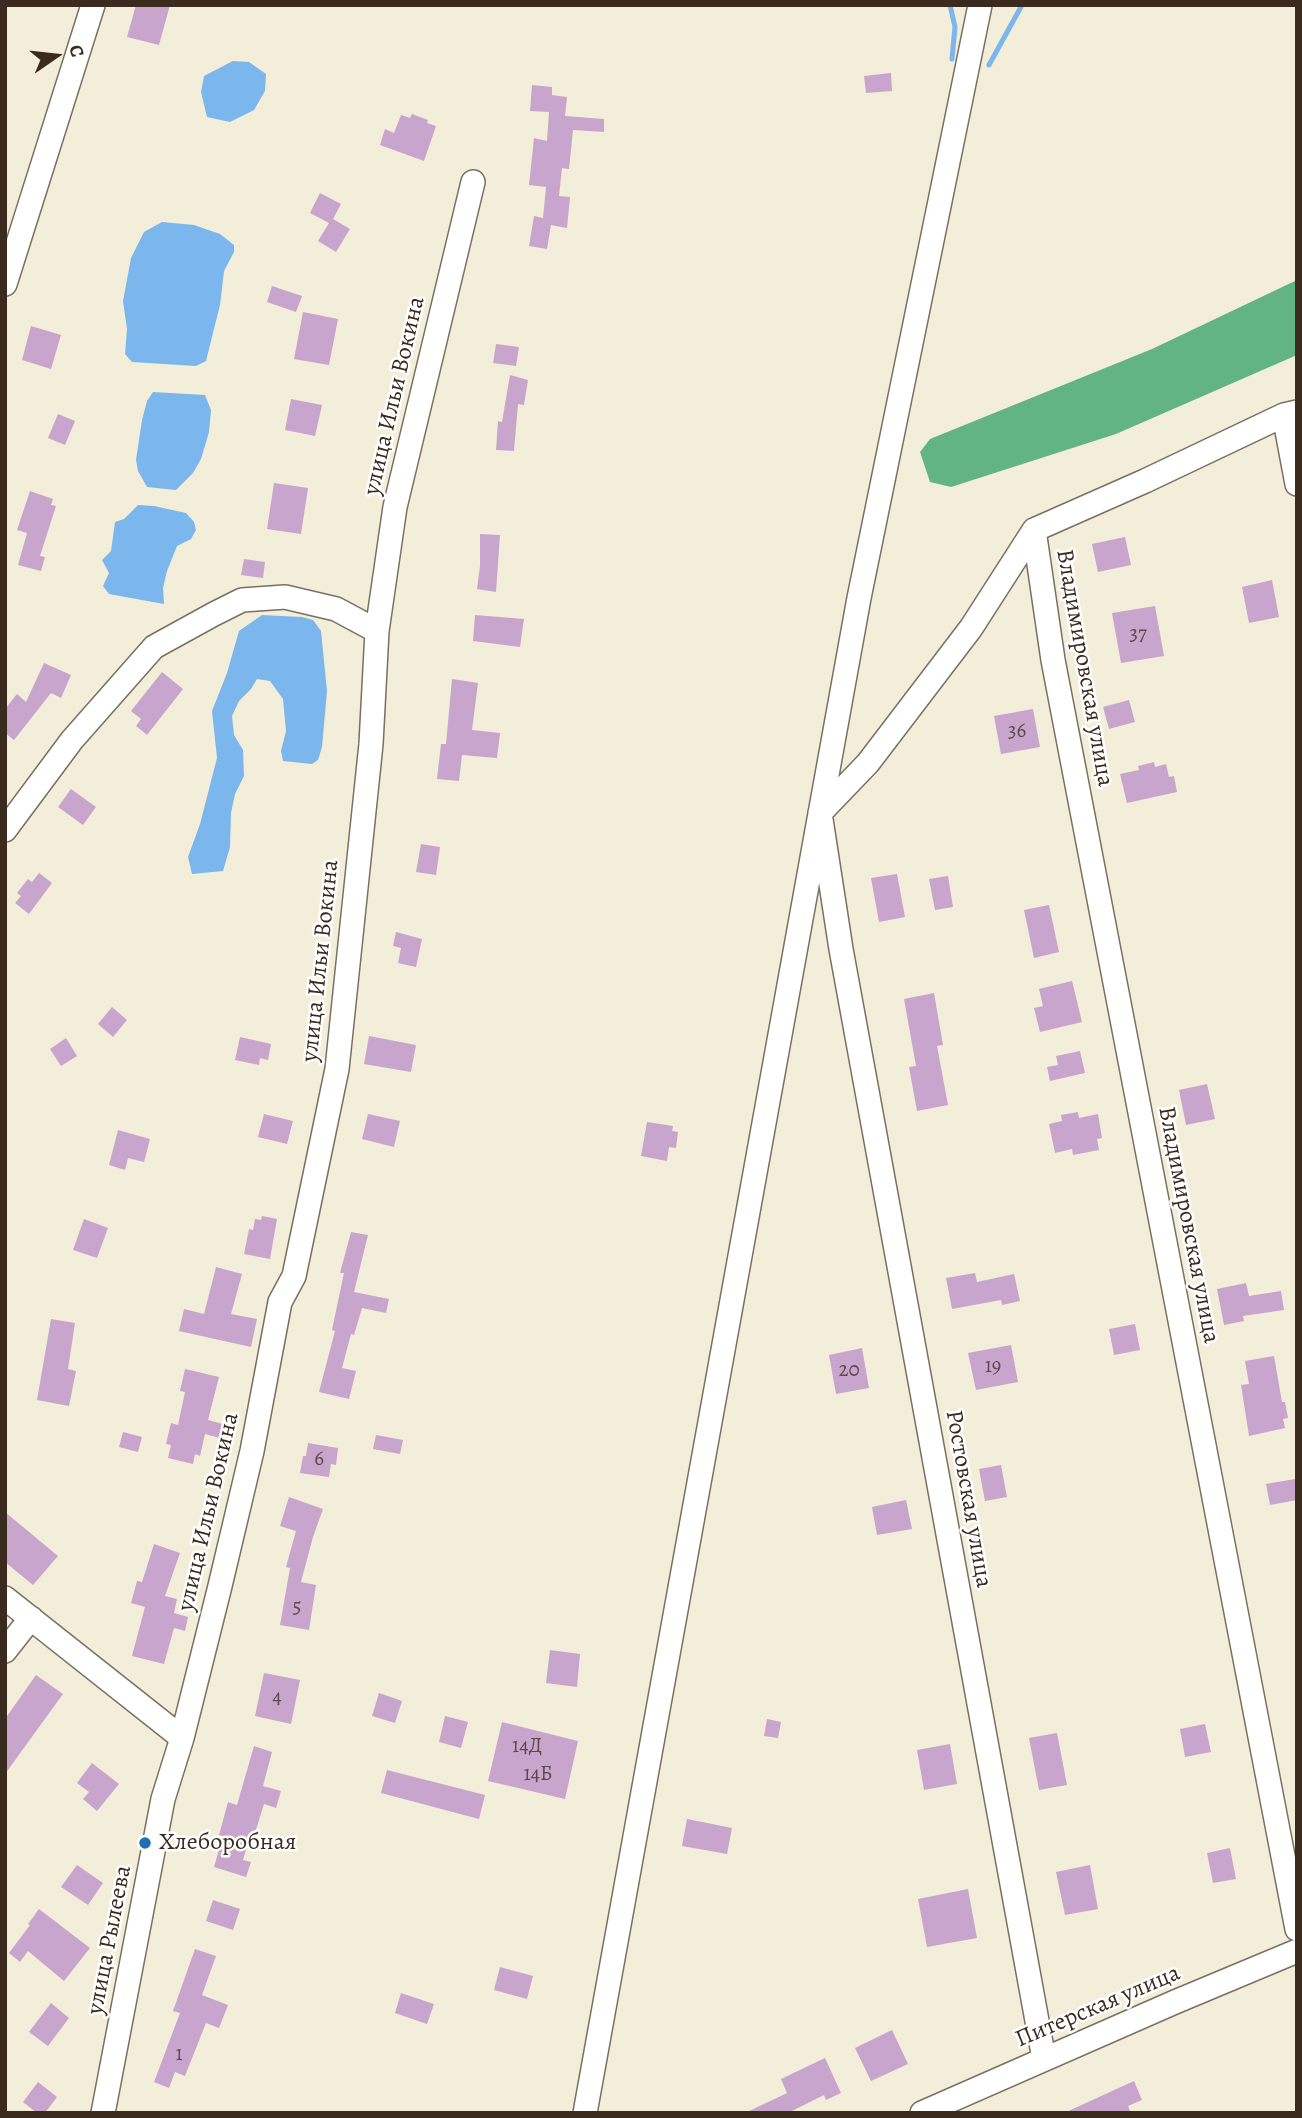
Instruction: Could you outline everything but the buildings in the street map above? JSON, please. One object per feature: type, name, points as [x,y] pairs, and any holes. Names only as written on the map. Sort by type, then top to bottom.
[{"type":"street","points":[[5,284],[93,5]]},
{"type":"street","points":[[586,2113],[873,526],[980,5]]},
{"type":"street","name":"улица Ильи Вокина","points":[[182,1738],[252,1451],[280,1302],[294,1276],[337,1069],[371,744],[377,631],[395,508],[473,182]]},
{"type":"street","points":[[820,813],[868,763],[971,628],[1034,530],[1290,413],[1297,484]]},
{"type":"street","name":"Владимировская улица","points":[[1034,530],[1061,701],[1297,1929]]},
{"type":"street","points":[[5,830],[72,740],[154,647],[214,614],[242,600],[285,597],[336,609],[377,631]]},
{"type":"street","name":"Ростовская улица","points":[[820,813],[841,949],[1044,2059]]},
{"type":"street","points":[[5,1598],[182,1738]]},
{"type":"street","points":[[5,1651],[31,1618]]},
{"type":"street","name":"улица Рылеева","points":[[103,2113],[163,1799],[182,1738]]},
{"type":"street","name":"Питерская улица","points":[[922,2113],[1297,1951]]},
{"type":"green space","points":[[1297,280],[1297,355],[1116,434],[951,487],[930,482],[920,452],[930,439],[1152,349]]},
{"type":"water","points":[[233,61],[249,62],[266,74],[265,91],[254,110],[230,122],[207,117],[201,92],[204,76]]},
{"type":"water","points":[[162,222],[194,225],[220,234],[234,245],[234,252],[224,271],[220,305],[206,361],[196,366],[132,362],[125,354],[127,329],[123,301],[131,258],[144,232]]},
{"type":"water","points":[[153,392],[205,395],[211,410],[209,432],[201,459],[193,473],[176,490],[147,487],[138,471],[136,460],[142,420],[147,401]]},
{"type":"water","points":[[138,505],[186,513],[194,522],[196,530],[191,539],[177,546],[167,571],[163,588],[164,604],[109,594],[103,586],[109,573],[102,560],[111,551],[115,522],[124,519]]},
{"type":"water","points":[[262,615],[302,617],[313,620],[321,631],[327,691],[322,747],[318,760],[312,764],[283,761],[281,751],[286,731],[283,699],[270,681],[257,679],[239,701],[232,716],[234,735],[243,750],[244,776],[235,794],[231,813],[230,847],[223,871],[192,874],[188,857],[200,824],[217,758],[212,711],[239,631]]},
{"type":"waterway","points":[[950,5],[955,27],[952,59]]},
{"type":"waterway","points":[[989,65],[1022,5]]},
{"type":"place","name":"Хлеборобная","points":[[145,1843]]}]
